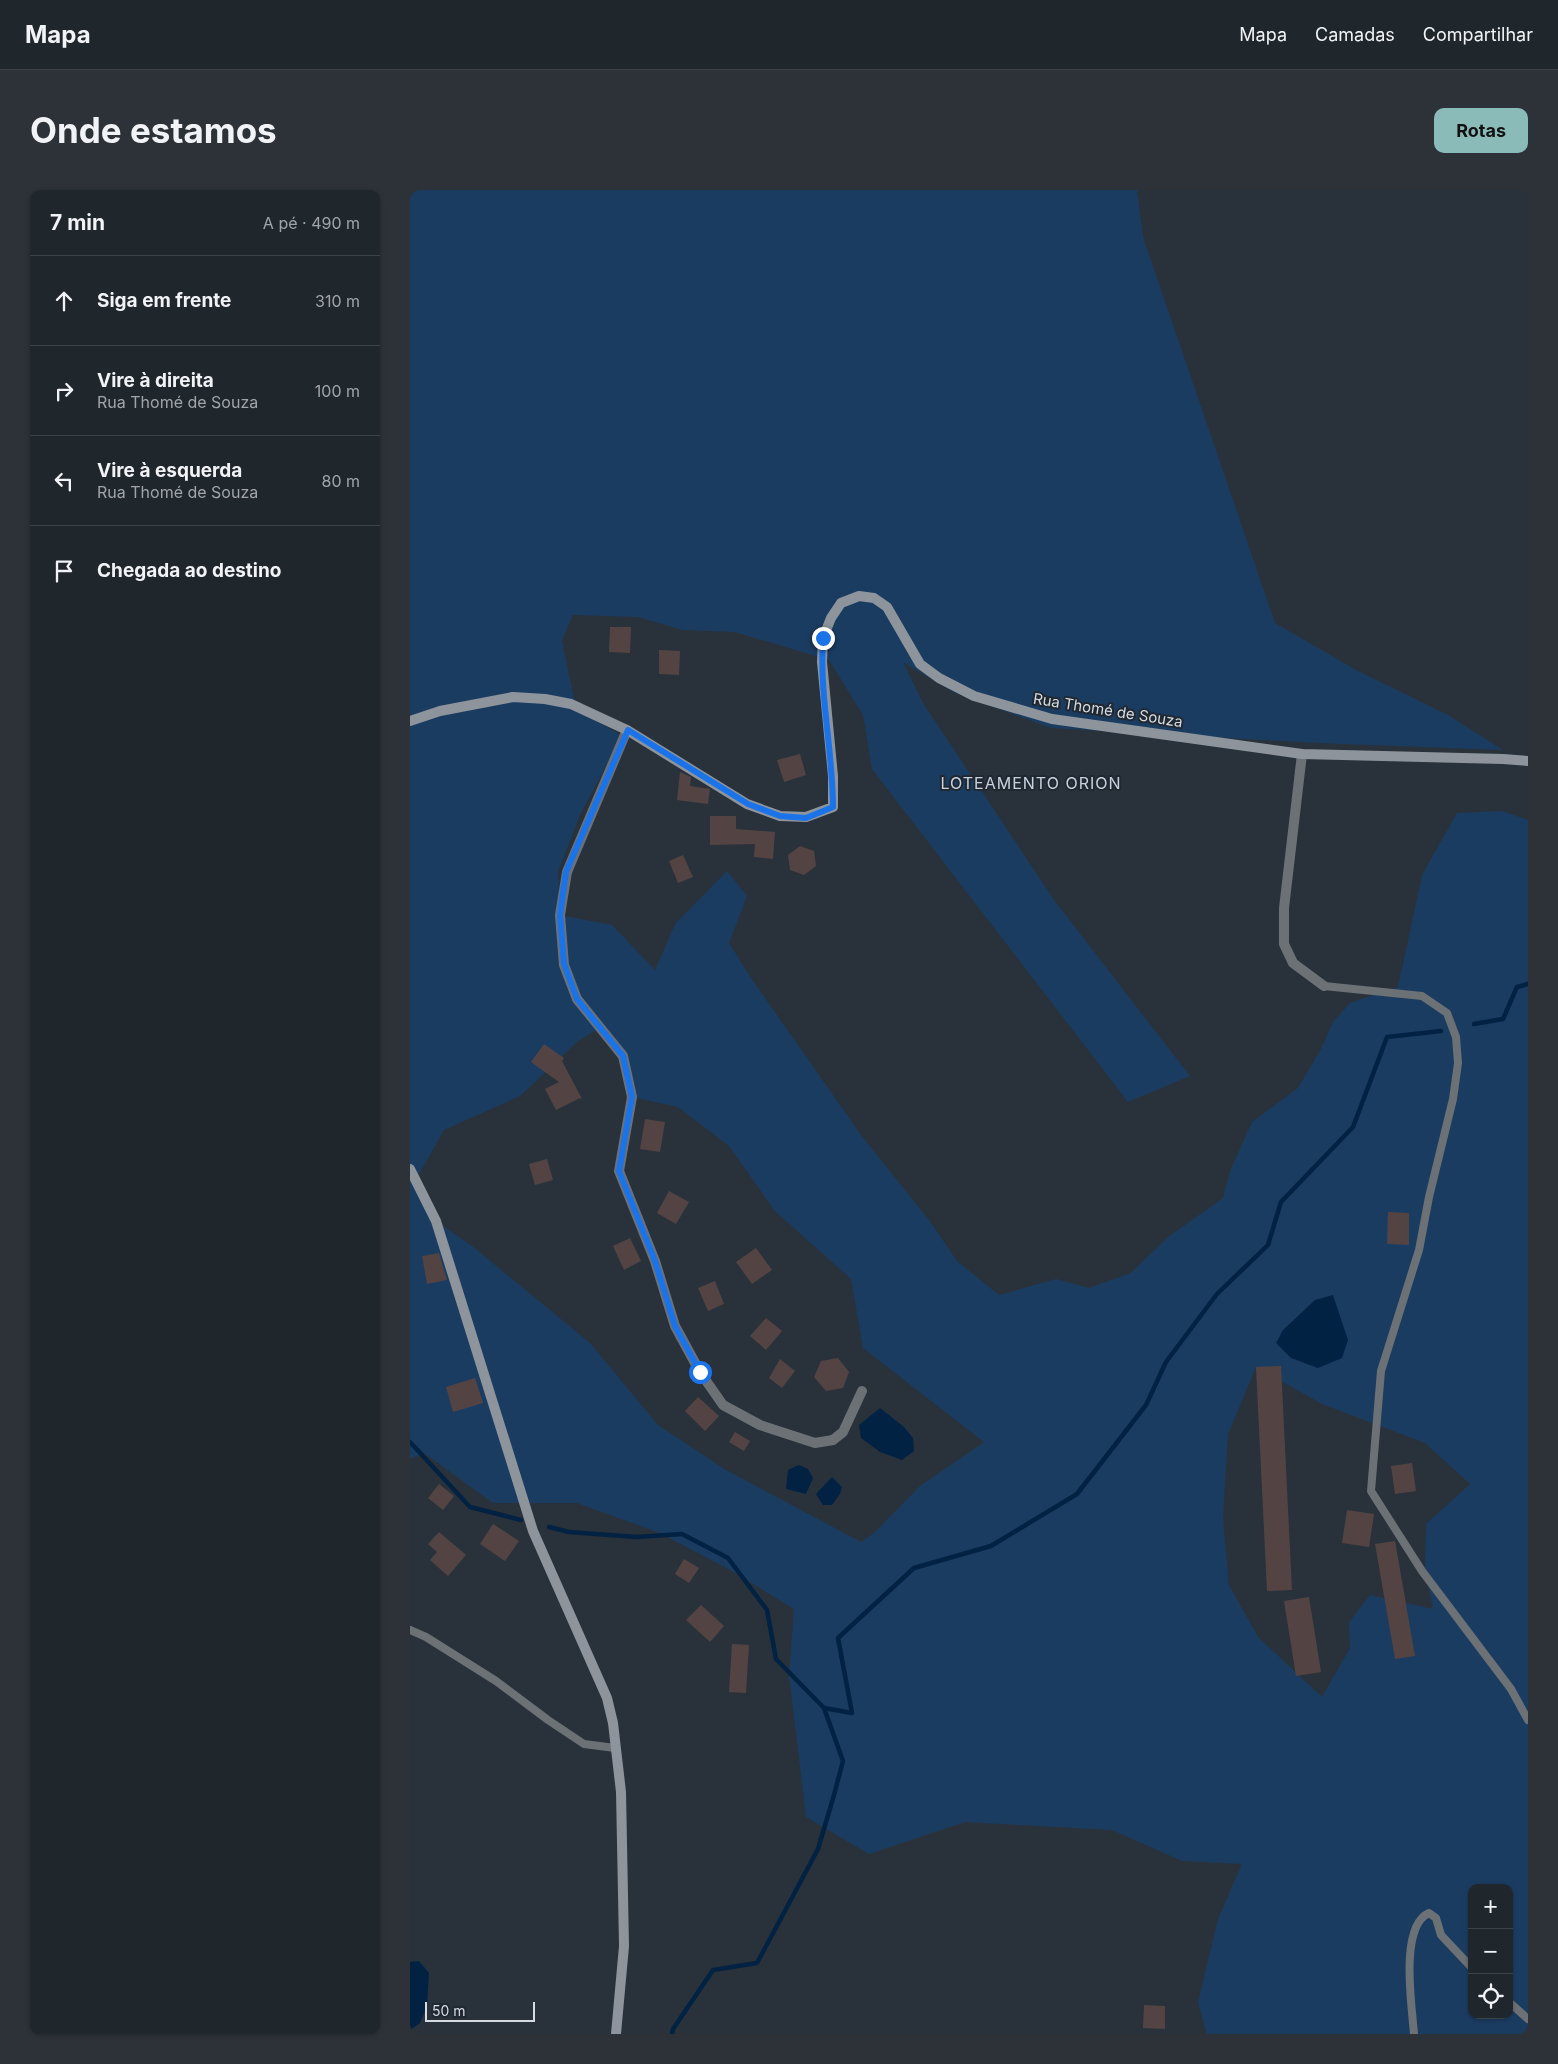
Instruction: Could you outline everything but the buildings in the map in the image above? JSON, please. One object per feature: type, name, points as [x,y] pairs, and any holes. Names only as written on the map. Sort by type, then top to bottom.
[{"type":"street","name":"Rua Thomé de Souza","points":[[628,730],[748,804],[780,816],[806,818],[833,807],[833,776],[822,662],[823,638],[831,618],[841,603],[859,596],[874,598],[887,607],[920,664],[939,678],[974,696],[1052,719],[1302,754],[1528,761]]},
{"type":"street","points":[[410,722],[440,711],[513,697],[545,699],[570,704],[628,730],[566,872],[560,915],[564,964],[577,999],[623,1056],[632,1097],[619,1171],[655,1261],[675,1326],[700,1372],[723,1405],[760,1425],[815,1443],[833,1440],[843,1432],[862,1390]]},
{"type":"street","points":[[1302,754],[1284,908],[1284,944],[1293,963],[1324,986]]},
{"type":"street","points":[[410,1169],[436,1221],[533,1531],[606,1698],[613,1723],[621,1792],[624,1946],[616,2034]]},
{"type":"lane","points":[[1324,986],[1422,996],[1447,1013],[1456,1037],[1458,1063],[1453,1100],[1431,1187],[1419,1250],[1381,1370],[1371,1491],[1422,1571],[1512,1689],[1528,1720]]},
{"type":"lane","points":[[410,1630],[426,1637],[496,1681],[584,1744],[615,1748]]},
{"type":"lane","points":[[1414,2034],[1408,1965],[1415,1931],[1423,1916],[1429,1913],[1436,1918],[1440,1934],[1468,1964]]},
{"type":"lane","points":[[1513,2006],[1528,2019]]},
{"type":"shaded area","points":[[410,190],[1137,190],[1143,237],[1275,623],[1356,670],[1448,715],[1503,750],[1318,743],[1051,728],[953,692],[903,662],[923,703],[1054,900],[1190,1076],[1128,1102],[872,769],[863,715],[829,660],[735,632],[683,630],[638,617],[573,615],[562,641],[576,708],[622,736],[579,817],[558,872],[560,915],[612,925],[655,970],[675,924],[727,871],[747,896],[729,943],[751,978],[861,1135],[929,1220],[957,1261],[999,1295],[1056,1279],[1089,1288],[1131,1273],[1168,1237],[1223,1198],[1230,1171],[1252,1122],[1298,1088],[1321,1049],[1333,1022],[1350,1003],[1398,987],[1422,875],[1457,813],[1502,811],[1528,820],[1528,2034],[1207,2034],[1198,2003],[1218,1919],[1242,1864],[1182,1861],[1112,1830],[965,1822],[869,1854],[806,1817],[789,1675],[794,1609],[732,1571],[660,1533],[577,1503],[493,1503],[424,1453],[410,1459]],"holes":[[[600,1028],[623,1056],[632,1097],[678,1107],[729,1146],[775,1211],[851,1279],[863,1348],[984,1442],[920,1486],[874,1533],[861,1542],[726,1470],[658,1425],[590,1343],[472,1246],[436,1221],[415,1181],[444,1130],[520,1096],[578,1041]],[[1256,1367],[1322,1404],[1425,1443],[1470,1484],[1426,1524],[1425,1569],[1433,1609],[1370,1595],[1349,1622],[1350,1648],[1322,1697],[1258,1637],[1229,1585],[1223,1518],[1228,1434]]]},
{"type":"shaded area","points":[[1333,1295],[1348,1340],[1342,1358],[1318,1368],[1291,1358],[1276,1343],[1283,1330],[1315,1300]]},
{"type":"shaded area","points":[[880,1408],[904,1427],[913,1438],[914,1451],[902,1460],[880,1452],[861,1438],[859,1425]]},
{"type":"shaded area","points":[[799,1465],[808,1469],[813,1478],[806,1494],[786,1489],[788,1470]]},
{"type":"shaded area","points":[[832,1477],[842,1487],[840,1494],[832,1505],[823,1505],[816,1494]]},
{"type":"shaded area","points":[[419,1961],[429,1973],[427,2007],[420,2023],[410,2030],[410,1962]]},
{"type":"waterway","points":[[1474,1024],[1503,1019],[1517,987],[1528,984]]},
{"type":"waterway","points":[[824,1708],[852,1713],[838,1638],[914,1568],[991,1546],[1077,1494],[1146,1405],[1166,1362],[1217,1294],[1268,1245],[1281,1202],[1353,1127],[1387,1037],[1441,1031]]},
{"type":"waterway","points":[[410,1442],[470,1507],[521,1520]]},
{"type":"waterway","points":[[549,1527],[569,1532],[637,1537],[682,1534],[728,1558],[767,1610],[776,1659],[824,1708],[843,1761],[818,1849],[757,1963],[713,1970],[673,2029],[672,2034]]},
{"type":"district","name":"LOTEAMENTO ORION","points":[[1031,783]]},
{"type":"route","points":[[700,1372],[675,1326],[655,1261],[619,1171],[632,1097],[623,1056],[577,999],[564,964],[560,915],[566,872],[628,730],[748,804],[780,816],[806,818],[833,807],[833,776],[822,662],[823,638]]}]
